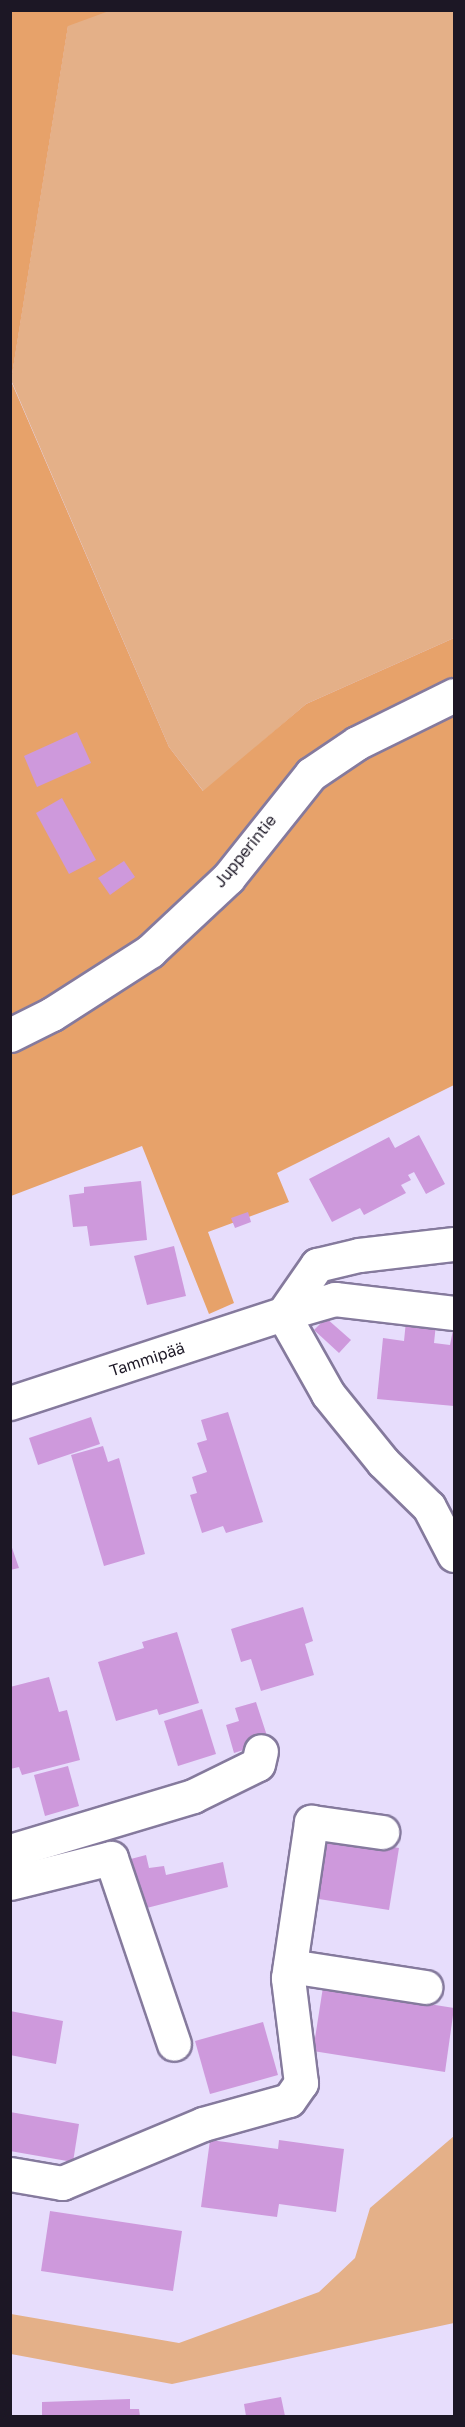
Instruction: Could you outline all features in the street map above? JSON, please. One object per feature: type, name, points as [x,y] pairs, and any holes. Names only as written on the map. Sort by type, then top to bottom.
[{"type":"street","name":"Jupperintie","points":[[10,1035],[52,1014],[150,951],[228,878],[311,774],[357,743],[454,695]]},
{"type":"street","points":[[454,1244],[358,1255],[317,1265],[284,1314],[328,1394],[383,1461],[429,1507],[454,1555]]},
{"type":"street","name":"Tammipää","points":[[10,1403],[334,1299],[454,1312]]},
{"type":"street","points":[[10,1851],[193,1796],[258,1764],[261,1751]]},
{"type":"street","points":[[10,2174],[62,2183],[203,2124],[289,2100],[301,2083],[288,1978],[311,1822],[382,1832]]},
{"type":"street","points":[[10,1883],[111,1858],[174,2044]]},
{"type":"street","points":[[290,1966],[425,1988]]},
{"type":"shaded area","points":[[109,10],[454,11],[454,638],[306,704],[204,792],[169,747],[11,380],[68,25]]},
{"type":"shaded area","points":[[11,11],[109,11],[68,26],[11,381]]},
{"type":"shaded area","points":[[11,381],[169,747],[203,791],[306,704],[454,638],[454,1085],[277,1173],[289,1202],[208,1232],[234,1303],[209,1314],[142,1146],[11,1196]]},
{"type":"shaded area","points":[[454,2136],[454,2323],[172,2384],[11,2354],[11,2314],[179,2343],[319,2292],[355,2258],[370,2208]]},
{"type":"building","points":[[77,732],[91,763],[37,787],[24,756]]},
{"type":"building","points":[[62,798],[96,860],[69,874],[36,813]]},
{"type":"building","points":[[124,861],[135,877],[110,895],[98,878]]},
{"type":"building","points":[[419,1135],[445,1184],[426,1194],[414,1172],[408,1175],[411,1180],[401,1185],[406,1193],[364,1215],[360,1208],[332,1222],[309,1179],[389,1137],[395,1148]]},
{"type":"building","points":[[141,1181],[147,1240],[90,1246],[87,1226],[73,1227],[69,1195],[84,1193],[84,1187]]},
{"type":"building","points":[[248,1212],[251,1222],[235,1228],[231,1218]]},
{"type":"building","points":[[174,1246],[186,1296],[147,1305],[134,1256]]},
{"type":"building","points":[[326,1318],[351,1340],[339,1353],[314,1330]]},
{"type":"building","points":[[406,1321],[436,1324],[434,1343],[450,1345],[454,1325],[454,1406],[377,1399],[383,1338],[404,1341]]},
{"type":"building","points":[[228,1412],[263,1522],[226,1533],[223,1526],[202,1533],[190,1495],[197,1493],[192,1477],[207,1472],[197,1443],[207,1440],[201,1420]]},
{"type":"building","points":[[91,1417],[100,1444],[38,1465],[29,1438]]},
{"type":"building","points":[[103,1446],[108,1462],[119,1458],[145,1554],[104,1566],[71,1455]]},
{"type":"building","points":[[10,1542],[19,1568],[10,1570]]},
{"type":"building","points":[[303,1607],[313,1641],[305,1644],[314,1675],[261,1691],[251,1659],[241,1662],[231,1629]]},
{"type":"building","points":[[177,1632],[199,1703],[159,1715],[157,1709],[116,1721],[98,1662],[144,1648],[142,1642]]},
{"type":"building","points":[[49,1677],[59,1712],[67,1710],[80,1760],[22,1775],[19,1767],[10,1769],[10,1687]]},
{"type":"building","points":[[256,1702],[269,1742],[234,1753],[226,1725],[239,1721],[235,1708]]},
{"type":"building","points":[[202,1709],[216,1754],[178,1766],[164,1721]]},
{"type":"building","points":[[68,1766],[79,1806],[45,1816],[34,1775]]},
{"type":"building","points":[[316,1835],[399,1848],[389,1910],[306,1897]]},
{"type":"building","points":[[146,1855],[149,1868],[164,1866],[166,1875],[223,1862],[228,1887],[139,1910],[127,1860]]},
{"type":"building","points":[[323,1987],[454,2008],[445,2072],[313,2051]]},
{"type":"building","points":[[10,2011],[63,2021],[56,2064],[10,2055]]},
{"type":"building","points":[[263,2022],[278,2075],[210,2094],[195,2041]]},
{"type":"building","points":[[10,2112],[79,2124],[73,2162],[10,2151]]},
{"type":"building","points":[[210,2140],[278,2149],[279,2140],[344,2149],[336,2212],[279,2204],[277,2217],[201,2207]]},
{"type":"building","points":[[50,2211],[182,2231],[173,2291],[41,2271]]},
{"type":"building","points":[[281,2397],[285,2416],[246,2416],[244,2404]]},
{"type":"building","points":[[130,2399],[130,2409],[139,2409],[140,2416],[42,2416],[42,2402]]}]
